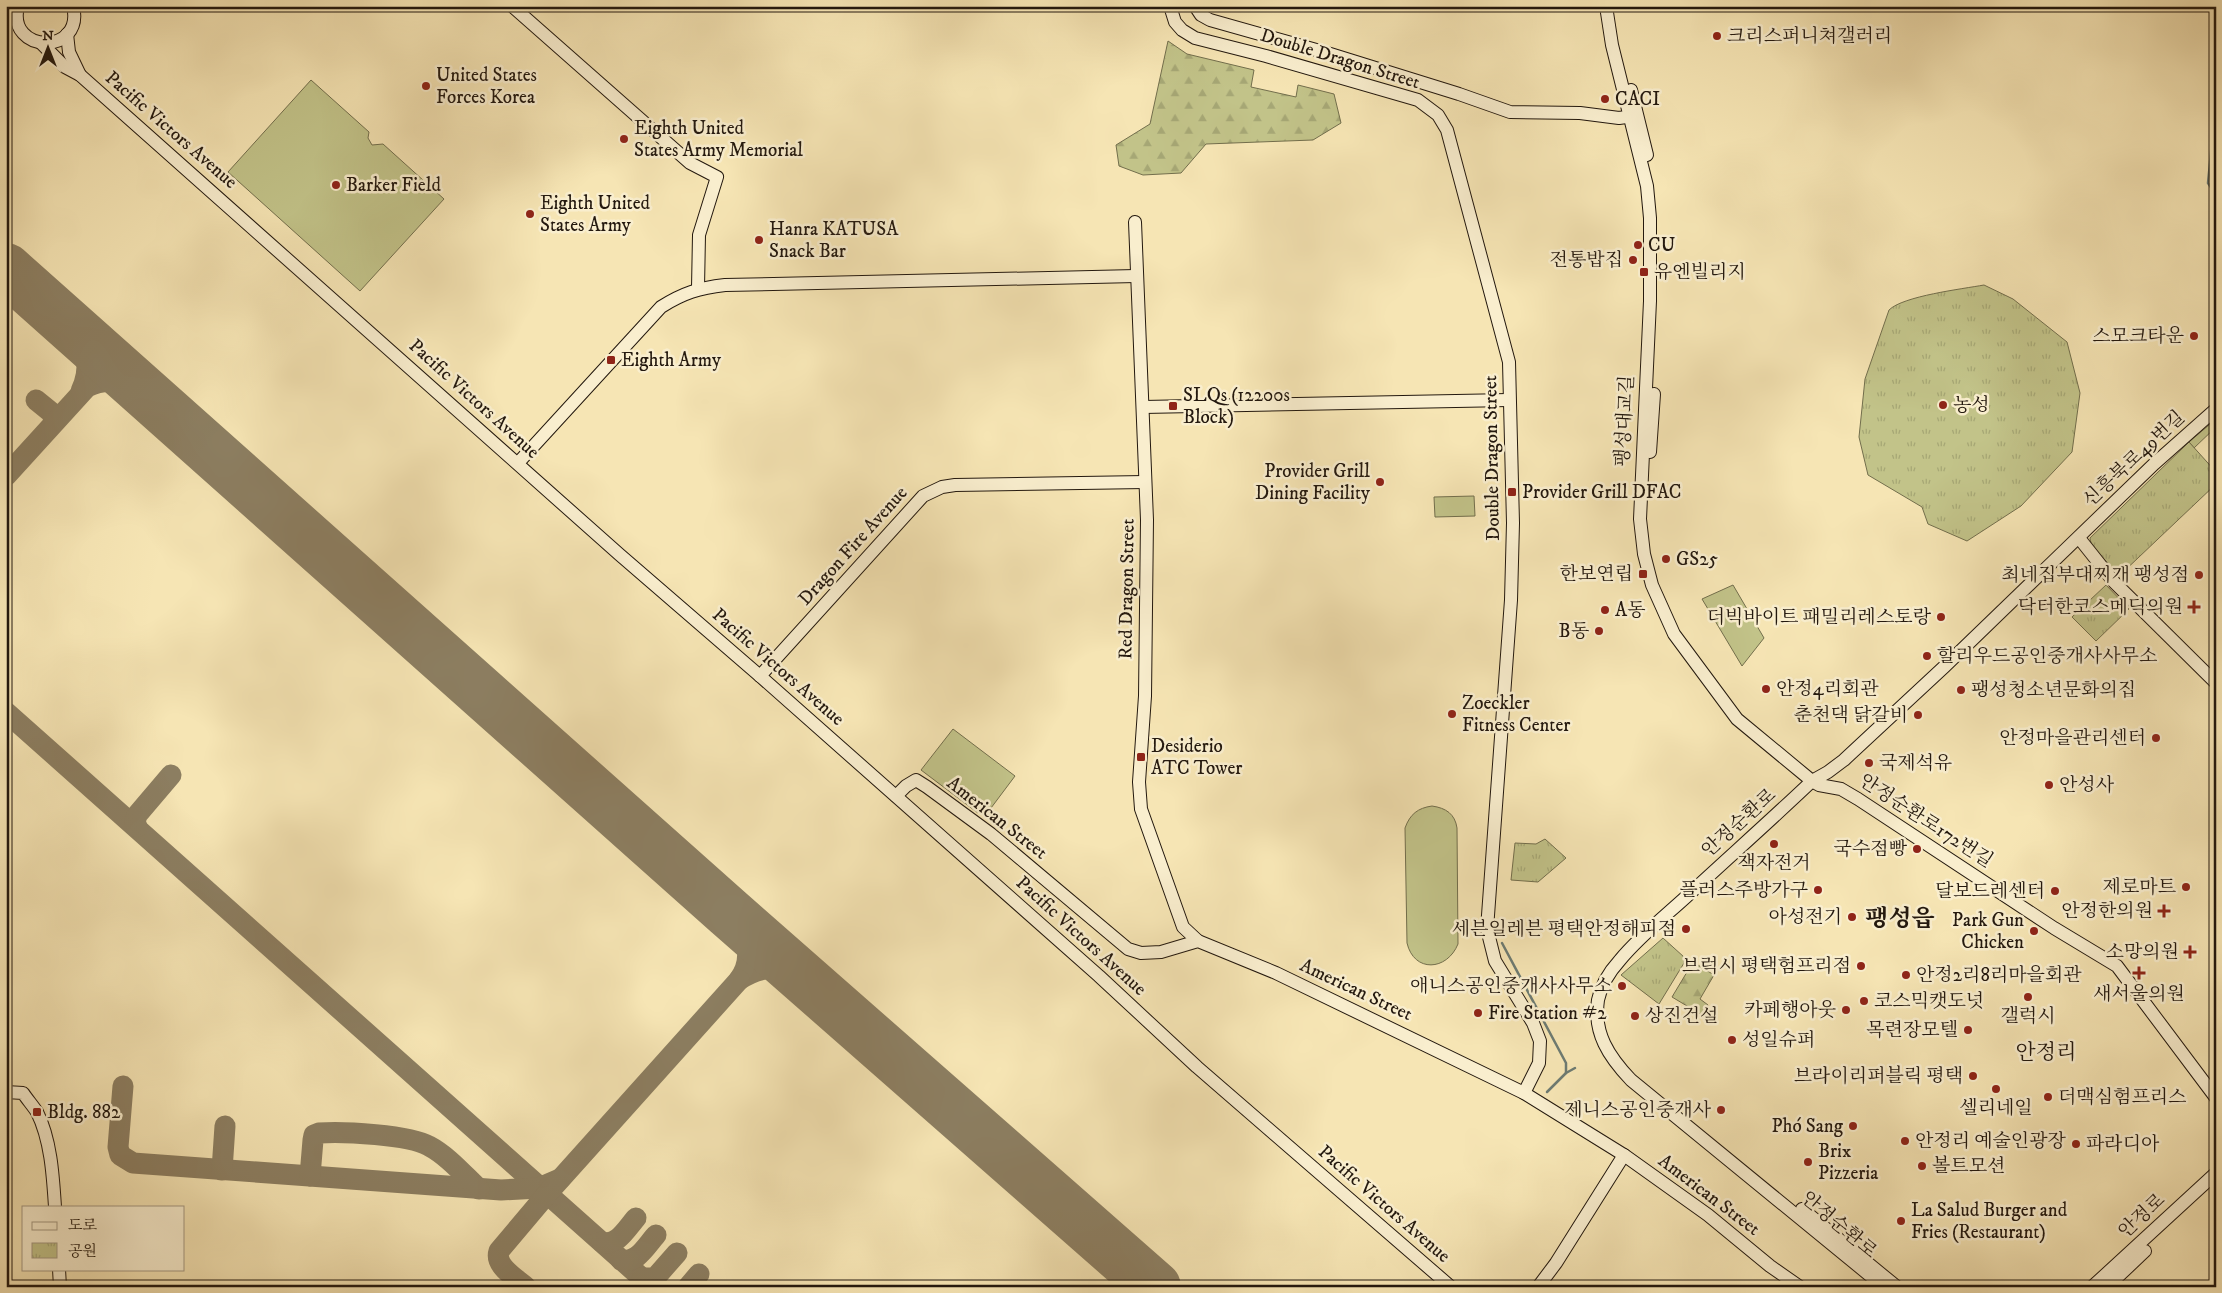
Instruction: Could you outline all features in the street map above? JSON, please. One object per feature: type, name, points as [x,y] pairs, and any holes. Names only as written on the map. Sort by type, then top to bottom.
[{"type":"street","points":[[41,43],[55,42],[67,34],[74,22],[73,6]]},
{"type":"street","points":[[512,6],[690,164],[717,176],[699,235],[698,288]]},
{"type":"street","name":"Double Dragon Street","points":[[1170,6],[1175,22],[1182,30],[1195,38],[1266,56],[1418,100],[1438,115],[1446,130],[1509,362],[1513,523],[1511,600],[1487,929],[1495,960],[1533,1023],[1540,1041],[1538,1063],[1524,1093]]},
{"type":"street","points":[[1195,6],[1201,15],[1210,20],[1440,88],[1499,110],[1529,114],[1580,113],[1619,118],[1633,116]]},
{"type":"street","name":"팽성대교길","points":[[1606,6],[1612,46],[1633,116],[1647,186],[1651,234],[1650,320],[1640,519],[1644,554],[1652,584],[1674,634],[1737,719],[1818,781]]},
{"type":"street","points":[[1613,6],[1633,116],[1652,181],[1658,227],[1654,382],[1647,487],[1648,531],[1651,552],[1663,594],[1680,627],[1729,697],[1744,714],[1818,781]]},
{"type":"street","points":[[16,7],[17,18],[22,31],[27,37],[41,43],[65,67],[80,75]]},
{"type":"street","points":[[67,34],[69,52],[80,75]]},
{"type":"street","name":"Pacific Victors Avenue","points":[[80,75],[620,555],[1100,976],[1197,1067],[1450,1287]]},
{"type":"street","name":"Red Dragon Street","points":[[1135,222],[1143,407],[1146,573],[1145,696],[1140,782],[1141,809],[1183,927],[1198,941]]},
{"type":"street","points":[[518,463],[661,307],[675,298],[698,288],[725,285],[1136,276]]},
{"type":"street","points":[[1143,407],[1509,400]]},
{"type":"street","name":"신흥북로49번길","points":[[2079,538],[2154,464],[2216,409]]},
{"type":"street","name":"Dragon Fire Avenue","points":[[760,676],[924,496],[932,490],[955,486],[1145,482]]},
{"type":"street","points":[[2079,538],[2114,582],[2216,682]]},
{"type":"street","name":"안정순환로","points":[[1891,1286],[1632,1080],[1610,1056],[1603,1045],[1599,1029],[1598,999],[1603,985],[1620,958],[1844,760],[2079,538]]},
{"type":"street","name":"American Street","points":[[896,796],[906,786],[916,780],[927,787],[991,834],[1128,949],[1141,953],[1161,952],[1198,941],[1285,977],[1524,1093],[1624,1155],[1708,1215],[1770,1266],[1800,1287]]},
{"type":"street","name":"안정순환로","points":[[1818,781],[1769,833],[1662,929],[1618,973],[1606,1000],[1606,1022],[1608,1034],[1615,1051],[1629,1068],[1891,1286]]},
{"type":"street","name":"안정순환로172번길","points":[[1818,781],[1841,789],[2054,928],[2117,966],[2216,1098]]},
{"type":"street","points":[[6,1092],[23,1093],[36,1112],[46,1138],[53,1169],[56,1206]]},
{"type":"street","points":[[1538,1287],[1560,1257],[1624,1155]]},
{"type":"street","name":"안정로","points":[[2092,1287],[2216,1173]]},
{"type":"street","name":"안정로","points":[[2106,1287],[2216,1185]]},
{"type":"street","points":[[59,1270],[60,1287]]},
{"type":"green space","points":[[1168,41],[1187,54],[1254,70],[1251,87],[1296,97],[1298,85],[1334,94],[1341,123],[1313,140],[1206,144],[1181,173],[1143,175],[1119,166],[1116,145],[1150,124]]},
{"type":"green space","name":"Barker Field","points":[[311,80],[369,132],[368,138],[372,145],[383,144],[444,199],[360,291],[228,172]]},
{"type":"green space","points":[[1984,285],[2013,299],[2067,342],[2080,393],[2072,452],[2021,506],[1967,541],[1928,524],[1922,507],[1868,475],[1859,437],[1865,379],[1889,310],[1896,305],[1919,297]]},
{"type":"green space","points":[[2216,419],[2216,427],[2194,448],[2189,442]]},
{"type":"green space","points":[[2189,442],[2216,472],[2216,484],[2119,576],[2091,545],[2090,538]]},
{"type":"green space","points":[[1474,496],[1475,516],[1435,517],[1434,497]]},
{"type":"green space","points":[[1733,585],[1764,638],[1742,666],[1702,599]]},
{"type":"green space","points":[[2106,585],[2129,609],[2096,641],[2072,617]]},
{"type":"green space","points":[[953,729],[1015,776],[988,812],[982,808],[978,813],[921,770]]},
{"type":"green space","points":[[1432,806],[1449,812],[1457,828],[1458,944],[1453,953],[1446,959],[1431,965],[1423,964],[1416,960],[1407,943],[1405,828],[1415,812]]},
{"type":"green space","points":[[1545,839],[1566,858],[1538,882],[1511,880],[1515,843],[1536,844]]},
{"type":"green space","points":[[1663,938],[1684,957],[1684,963],[1659,1004],[1621,975]]},
{"type":"green space","points":[[1693,962],[1714,975],[1700,999],[1708,1005],[1702,1015],[1672,997]]},
{"type":"waterway","points":[[2216,100],[2208,183],[2216,195]]},
{"type":"waterway","points":[[1502,943],[1566,1063],[1566,1073]]},
{"type":"waterway","points":[[1547,1092],[1566,1073],[1575,1068]]},
{"type":"taxiway","points":[[73,330],[82,345],[86,359],[86,375],[81,391]]},
{"type":"taxiway","points":[[6,476],[87,387],[102,382],[116,382],[144,392]]},
{"type":"taxiway","points":[[36,400],[52,413],[54,421]]},
{"type":"taxiway","points":[[6,712],[652,1287]]},
{"type":"taxiway","points":[[137,827],[135,822],[137,815],[171,775]]},
{"type":"taxiway","points":[[728,912],[743,936],[748,953],[747,962],[739,980],[764,969],[780,969],[805,979]]},
{"type":"taxiway","points":[[526,1287],[503,1267],[498,1256],[499,1251],[547,1194],[739,980]]},
{"type":"taxiway","points":[[123,1086],[118,1147],[120,1155],[133,1163],[501,1190],[539,1188],[560,1179]]},
{"type":"taxiway","points":[[222,1170],[225,1126]]},
{"type":"taxiway","points":[[310,1176],[314,1135],[319,1133],[359,1133],[407,1139],[429,1146],[449,1160],[479,1189]]},
{"type":"taxiway","points":[[602,1242],[607,1243],[617,1239],[636,1218]]},
{"type":"taxiway","points":[[621,1260],[627,1261],[636,1257],[656,1235]]},
{"type":"taxiway","points":[[642,1278],[655,1278],[677,1253]]},
{"type":"taxiway","points":[[688,1287],[699,1274]]},
{"type":"runway","points":[[6,269],[728,912],[1155,1287]]},
{"type":"place","name":"크리스퍼니쳐갤러리","points":[[1717,36]]},
{"type":"place","name":"United States Forces Korea","points":[[426,86]]},
{"type":"place","name":"CACI","points":[[1605,99]]},
{"type":"place","name":"Eighth United States Army Memorial","points":[[624,139]]},
{"type":"place","name":"Barker Field","points":[[336,185]]},
{"type":"place","name":"Eighth United States Army","points":[[530,214]]},
{"type":"place","name":"Hanra KATUSA Snack Bar","points":[[759,240]]},
{"type":"place","name":"CU","points":[[1638,245]]},
{"type":"place","name":"전통밥집","points":[[1633,260]]},
{"type":"place","name":"유엔빌리지","points":[[1644,272]]},
{"type":"place","name":"스모크타운","points":[[2194,336]]},
{"type":"place","name":"Eighth Army","points":[[611,360]]},
{"type":"place","name":"농성","points":[[1943,405]]},
{"type":"place","name":"SLQs (12200s Block)","points":[[1173,406]]},
{"type":"place","name":"Provider Grill Dining Facility","points":[[1380,482]]},
{"type":"place","name":"Provider Grill DFAC","points":[[1512,492]]},
{"type":"place","name":"GS25","points":[[1666,559]]},
{"type":"place","name":"한보연립","points":[[1643,574]]},
{"type":"place","name":"최네집부대찌개 팽성점","points":[[2199,575]]},
{"type":"place","name":"닥터한코스메딕의원","points":[[2194,607]]},
{"type":"place","name":"A동","points":[[1605,610]]},
{"type":"place","name":"더빅바이트 패밀리레스토랑","points":[[1941,617]]},
{"type":"place","name":"B동","points":[[1599,631]]},
{"type":"place","name":"할리우드공인중개사사무소","points":[[1927,656]]},
{"type":"place","name":"안정4리회관","points":[[1766,689]]},
{"type":"place","name":"팽성청소년문화의집","points":[[1961,690]]},
{"type":"place","name":"Zoeckler Fitness Center","points":[[1452,714]]},
{"type":"place","name":"춘천댁 닭갈비","points":[[1918,715]]},
{"type":"place","name":"안정마을관리센터","points":[[2156,738]]},
{"type":"place","name":"Desiderio ATC Tower","points":[[1141,757]]},
{"type":"place","name":"국제석유","points":[[1869,763]]},
{"type":"place","name":"안성사","points":[[2049,785]]},
{"type":"place","name":"잭자전거","points":[[1774,844]]},
{"type":"place","name":"국수점빵","points":[[1917,849]]},
{"type":"place","name":"제로마트","points":[[2186,887]]},
{"type":"place","name":"플러스주방가구","points":[[1818,890]]},
{"type":"place","name":"달보드레센터","points":[[2055,891]]},
{"type":"place","name":"안정한의원","points":[[2164,911]]},
{"type":"place","name":"아성전기","points":[[1852,917]]},
{"type":"place","name":"세븐일레븐 평택안정해피점","points":[[1686,929]]},
{"type":"place","name":"Park Gun Chicken","points":[[2034,931]]},
{"type":"place","name":"소망의원","points":[[2190,952]]},
{"type":"place","name":"브럭시 평택험프리점","points":[[1861,966]]},
{"type":"place","name":"새서울의원","points":[[2139,973]]},
{"type":"place","name":"안정2리8리마을회관","points":[[1906,975]]},
{"type":"place","name":"애니스공인중개사사무소","points":[[1622,986]]},
{"type":"place","name":"갤럭시","points":[[2028,997]]},
{"type":"place","name":"코스믹캣도넛","points":[[1864,1001]]},
{"type":"place","name":"카페행아웃","points":[[1846,1010]]},
{"type":"place","name":"Fire Station #2","points":[[1478,1013]]},
{"type":"place","name":"상진건설","points":[[1635,1016]]},
{"type":"place","name":"목련장모텔","points":[[1968,1030]]},
{"type":"place","name":"성일슈퍼","points":[[1732,1040]]},
{"type":"place","name":"브라이리퍼블릭 평택","points":[[1973,1076]]},
{"type":"place","name":"셀리네일","points":[[1996,1089]]},
{"type":"place","name":"더맥심험프리스","points":[[2048,1097]]},
{"type":"place","name":"제니스공인중개사","points":[[1721,1110]]},
{"type":"place","name":"Bldg. 882","points":[[37,1112]]},
{"type":"place","name":"Phó Sang","points":[[1853,1126]]},
{"type":"place","name":"안정리 예술인광장","points":[[1905,1141]]},
{"type":"place","name":"파라디아","points":[[2076,1144]]},
{"type":"place","name":"Brix Pizzeria","points":[[1808,1162]]},
{"type":"place","name":"볼트모션","points":[[1922,1166]]},
{"type":"place","name":"La Salud Burger and Fries (Restaurant)","points":[[1901,1221]]},
{"type":"district","name":"팽성읍","points":[[1900,919]]},
{"type":"district","name":"안정리","points":[[2046,1053]]}]
